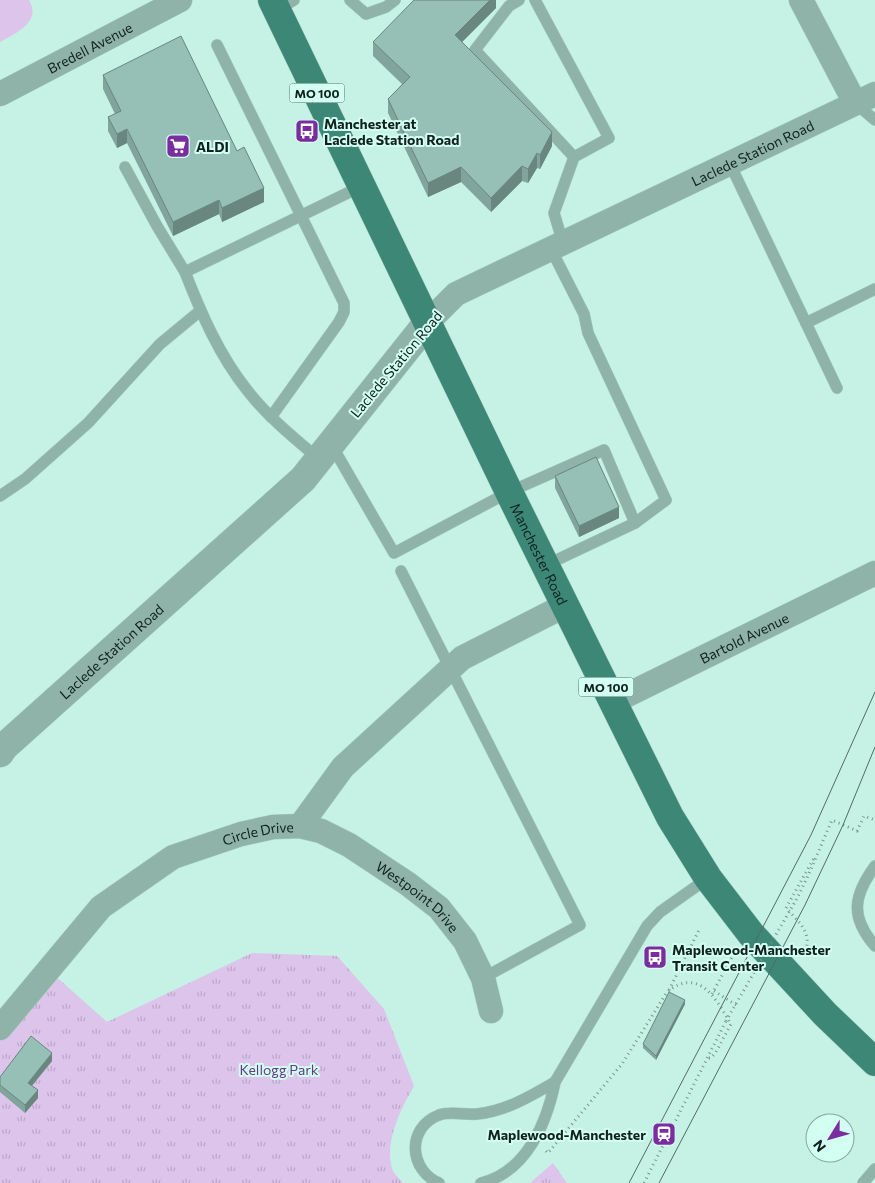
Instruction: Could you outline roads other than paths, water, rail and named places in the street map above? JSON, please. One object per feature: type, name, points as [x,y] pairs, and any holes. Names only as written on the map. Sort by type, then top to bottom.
[{"type":"main road","name":"Manchester Road","points":[[281,3],[362,186],[509,492],[670,817],[728,906],[788,976],[875,1062]]},
{"type":"street","name":"Bredell Avenue","points":[[0,94],[180,0]]},
{"type":"street","points":[[801,0],[865,98]]},
{"type":"street","name":"Laclede Station Road","points":[[0,753],[4,747],[303,478],[428,322],[456,294],[865,98]]},
{"type":"street","name":"Bartold Avenue","points":[[613,702],[875,573]]},
{"type":"street","name":"Circle Drive","points":[[0,1028],[101,907],[173,857],[241,834],[273,827],[300,826],[343,767],[462,658],[566,605]]},
{"type":"street","name":"Westpoint Drive","points":[[300,826],[321,831],[349,845],[408,884],[439,908],[465,941],[483,978],[491,1011]]},
{"type":"lane","points":[[350,0],[366,14],[386,7],[395,0]]},
{"type":"lane","points":[[520,0],[509,6],[475,50],[574,157]]},
{"type":"lane","points":[[535,0],[609,138],[574,157],[554,213],[557,246],[584,314],[588,332],[666,500],[635,523],[546,565]]},
{"type":"lane","points":[[218,45],[344,303],[344,312],[339,322],[271,417]]},
{"type":"lane","points":[[865,98],[875,120]]},
{"type":"lane","points":[[730,164],[837,388]]},
{"type":"lane","points":[[125,167],[185,272],[200,311],[215,341],[246,390],[271,417],[325,451],[394,553],[509,492],[604,450],[635,523]]},
{"type":"lane","points":[[185,272],[362,186]]},
{"type":"lane","points":[[806,323],[875,289]]},
{"type":"lane","points":[[0,496],[25,479],[88,423],[160,344],[200,311]]},
{"type":"lane","points":[[401,572],[580,925],[483,978]]},
{"type":"lane","points":[[875,866],[857,897],[857,920],[875,946]]},
{"type":"lane","points":[[481,1183],[502,1174],[535,1141],[550,1107],[555,1082],[647,926],[660,912],[708,878]]},
{"type":"lane","points":[[439,1183],[430,1179],[419,1166],[413,1149],[417,1135],[428,1122],[439,1115],[494,1111],[521,1100],[555,1082]]},
{"type":"lane","points":[[863,1183],[875,1169]]},
{"type":"tram line","points":[[629,1183],[811,835],[875,692]]},
{"type":"tram line","points":[[659,1183],[805,905],[843,825],[875,747]]},
{"type":"place","name":"Manchester at Laclede Station Road","points":[[307,131]]},
{"type":"place","name":"ALDI","points":[[178,146]]},
{"type":"place","name":"Maplewood-Manchester Transit Center","points":[[655,957]]},
{"type":"place","name":"Maplewood-Manchester","points":[[664,1134]]},
{"type":"park label","name":"Kellogg Park","points":[[279,1069]]}]
